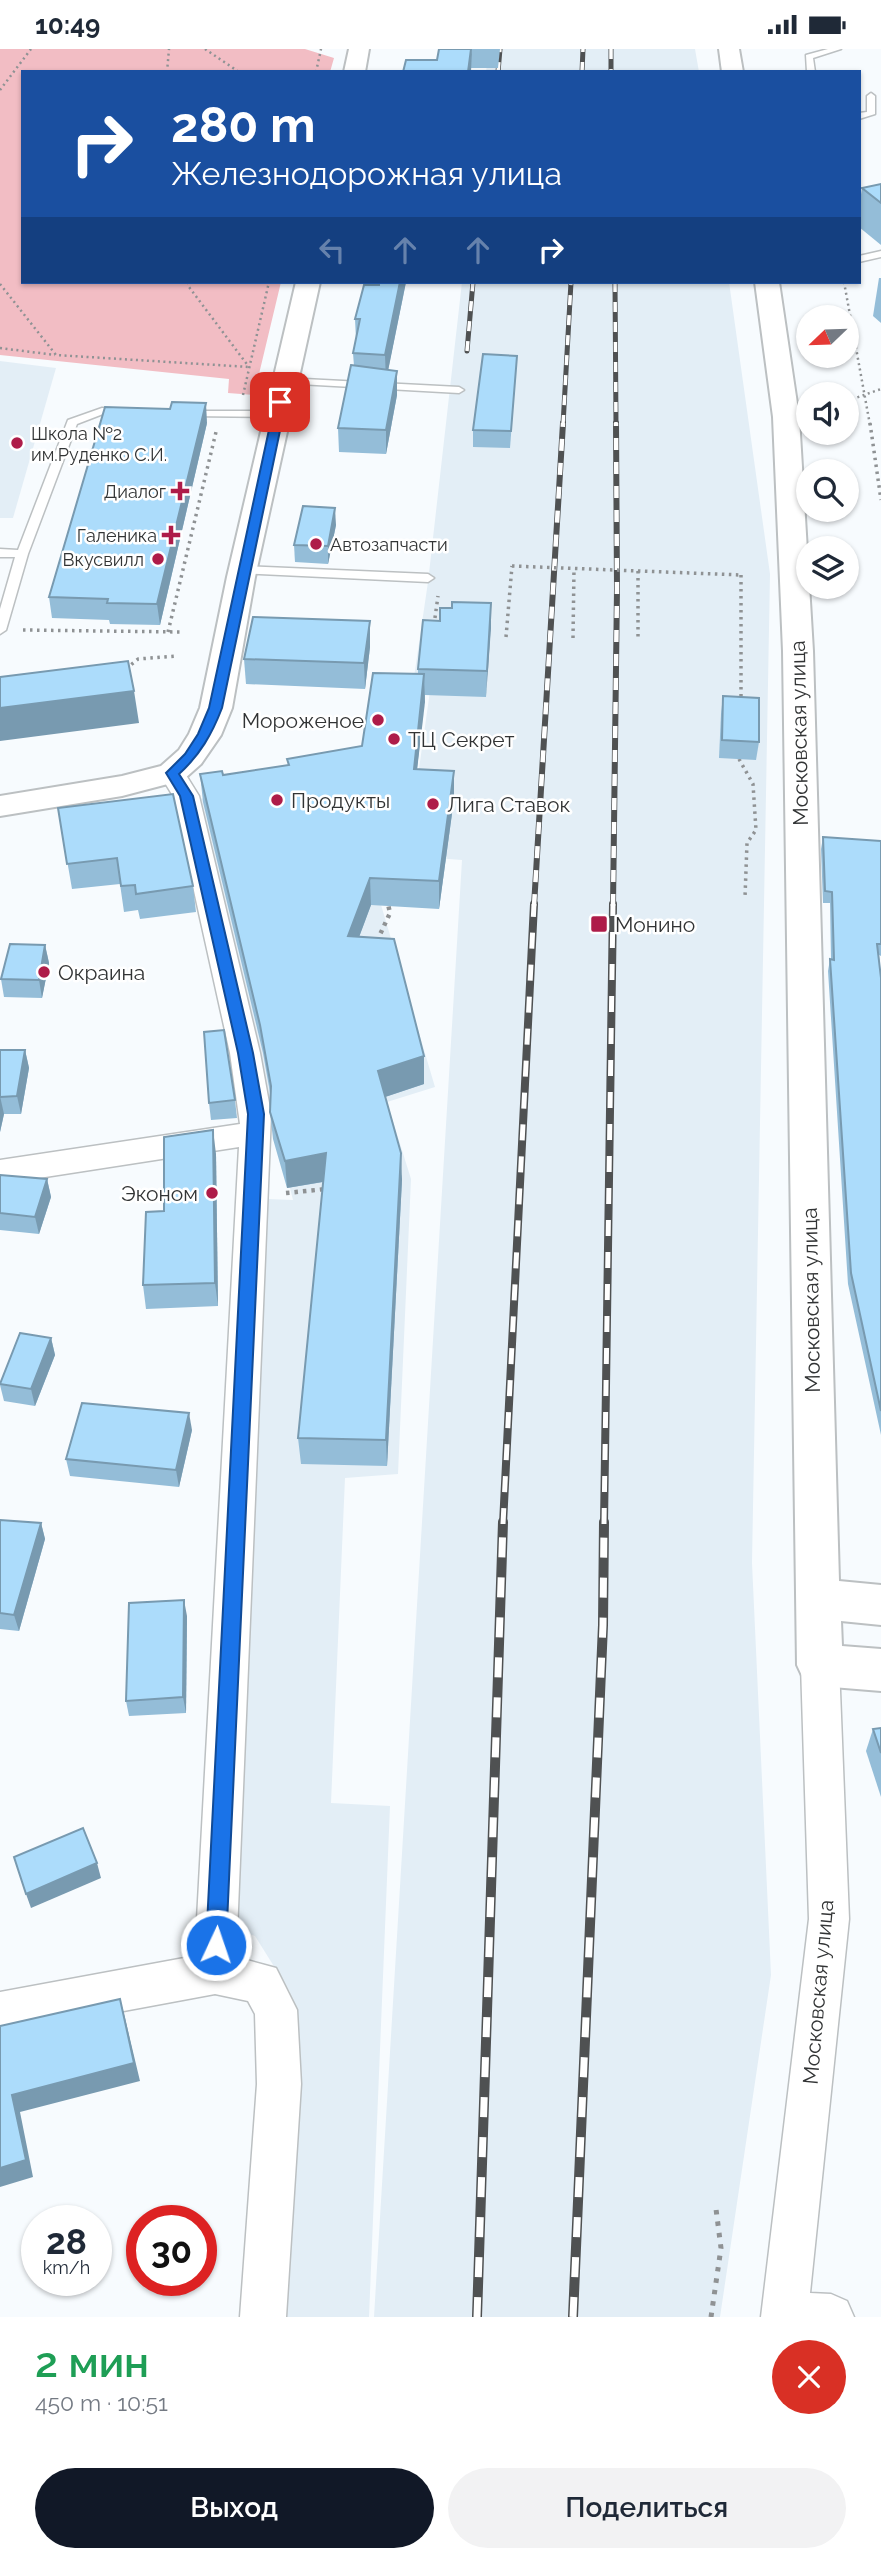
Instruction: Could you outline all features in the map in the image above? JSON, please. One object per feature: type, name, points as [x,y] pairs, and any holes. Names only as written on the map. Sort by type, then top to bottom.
[{"type":"street","points":[[354,70],[358,49]]},
{"type":"street","points":[[729,49],[733,70]]},
{"type":"street","points":[[215,1973],[257,1133],[245,1053],[183,775],[216,708],[243,570],[308,284]]},
{"type":"street","name":"Московская улица","points":[[767,284],[786,417],[798,650],[817,1599],[829,1919],[785,2316]]},
{"type":"street","points":[[0,806],[183,775]]},
{"type":"street","points":[[0,1172],[257,1133]]},
{"type":"street","points":[[817,1599],[881,1605]]},
{"type":"street","points":[[820,1665],[881,1670]]},
{"type":"street","points":[[0,2013],[215,1973],[261,1983],[276,2010],[279,2084],[263,2317]]},
{"type":"street","points":[[785,2316],[831,2317]]},
{"type":"lane","points":[[811,70],[809,57],[837,49]]},
{"type":"lane","points":[[861,116],[871,114],[876,95]]},
{"type":"lane","points":[[861,259],[881,254]]},
{"type":"lane","points":[[285,381],[460,390]]},
{"type":"lane","points":[[1,630],[22,554],[72,422],[102,411],[130,412]]},
{"type":"lane","points":[[171,412],[278,414]]},
{"type":"lane","points":[[0,553],[22,554]]},
{"type":"lane","points":[[243,570],[428,578]]},
{"type":"path","points":[[0,90],[31,49]]},
{"type":"path","points":[[167,70],[169,49]]},
{"type":"path","points":[[205,49],[236,70]]},
{"type":"path","points":[[316,70],[321,49]]},
{"type":"path","points":[[0,284],[55,355]]},
{"type":"path","points":[[188,284],[249,367]]},
{"type":"path","points":[[249,367],[269,284]]},
{"type":"path","points":[[844,284],[866,394],[881,500]]},
{"type":"path","points":[[0,348],[55,355],[249,367]]},
{"type":"path","points":[[859,397],[881,389]]},
{"type":"path","points":[[168,632],[221,413]]},
{"type":"path","points":[[506,636],[512,566],[741,575],[741,701]]},
{"type":"path","points":[[573,638],[574,569]]},
{"type":"path","points":[[638,571],[638,639]]},
{"type":"path","points":[[428,578],[440,579],[433,633]]},
{"type":"path","points":[[1,630],[182,632]]},
{"type":"path","points":[[120,673],[138,659],[177,656]]},
{"type":"path","points":[[739,759],[753,784],[756,830],[747,843],[746,897]]},
{"type":"path","points":[[372,952],[390,913],[387,901]]},
{"type":"path","points":[[253,1196],[333,1187]]},
{"type":"path","points":[[710,2317],[722,2248],[716,2209]]},
{"type":"shaded area","points":[[0,49],[305,49],[334,58],[331,70],[21,70],[21,284],[281,284],[254,395],[228,393],[229,379],[0,355]]},
{"type":"shaded area","points":[[489,49],[695,49],[699,70],[486,70]]},
{"type":"shaded area","points":[[462,284],[729,284],[770,574],[752,1563],[771,1975],[720,2317],[374,2317],[462,860],[384,854],[416,790],[432,677],[414,677],[428,582]]},
{"type":"shaded area","name":"Школа №2 им.Руденко С.И.","points":[[0,361],[56,368],[13,518],[0,518]]},
{"type":"shaded area","points":[[359,773],[379,898],[435,1087],[387,1102],[411,1179],[398,1474],[345,1478],[331,1803],[390,1806],[369,2317],[286,2317],[290,1992],[255,1936],[219,1924],[268,1199],[293,1200],[192,800]]},
{"type":"building","points":[[439,49],[471,49],[468,70],[404,70],[406,60],[437,60]]},
{"type":"building","points":[[881,184],[881,203],[862,188]]},
{"type":"building","points":[[400,284],[385,355],[353,353],[360,319],[355,319],[364,285]]},
{"type":"building","points":[[483,354],[517,356],[511,431],[473,430]]},
{"type":"building","points":[[351,365],[397,371],[386,430],[338,428]]},
{"type":"building","points":[[172,402],[206,403],[157,604],[107,603],[108,599],[49,597],[105,407],[170,409]]},
{"type":"building","points":[[303,506],[335,508],[328,546],[294,545]]},
{"type":"building","points":[[452,602],[491,603],[487,671],[418,669],[423,620],[440,621],[440,608],[452,608]]},
{"type":"building","points":[[253,617],[370,621],[364,663],[244,659]]},
{"type":"building","points":[[128,661],[134,691],[0,708],[0,677]]},
{"type":"building","points":[[373,673],[424,674],[414,769],[454,771],[439,881],[370,878],[348,936],[394,939],[424,1056],[378,1071],[401,1153],[386,1440],[298,1438],[326,1153],[285,1161],[270,1112],[271,1086],[260,1025],[200,774],[222,771],[223,775],[289,765],[287,759],[362,746]]},
{"type":"building","points":[[723,696],[759,698],[759,742],[722,740]]},
{"type":"building","points":[[173,794],[193,886],[136,894],[135,885],[121,886],[117,858],[67,864],[58,808]]},
{"type":"building","points":[[823,837],[881,841],[881,944],[877,944],[881,978],[881,1411],[851,1273],[830,959],[834,960],[832,892],[825,891]]},
{"type":"building","points":[[10,944],[45,945],[39,980],[1,979]]},
{"type":"building","points":[[224,1030],[235,1100],[209,1103],[204,1032]]},
{"type":"building","points":[[0,1050],[25,1050],[17,1096],[0,1097]]},
{"type":"building","points":[[213,1130],[215,1283],[143,1285],[146,1212],[164,1211],[164,1137]]},
{"type":"building","points":[[0,1175],[47,1179],[35,1217],[0,1213]]},
{"type":"building","points":[[20,1333],[51,1338],[31,1389],[0,1384]]},
{"type":"building","points":[[82,1403],[189,1413],[176,1470],[66,1459]]},
{"type":"building","points":[[0,1520],[41,1523],[14,1615],[0,1613]]},
{"type":"building","points":[[184,1600],[183,1697],[126,1701],[129,1603]]},
{"type":"building","points":[[881,1728],[881,1753],[873,1729]]},
{"type":"building","points":[[83,1828],[97,1863],[26,1894],[14,1857]]},
{"type":"building","points":[[120,1999],[134,2063],[12,2095],[26,2160],[0,2168],[0,2026]]},
{"type":"railway","points":[[498,70],[500,49]]},
{"type":"railway","points":[[582,70],[583,49]]},
{"type":"railway","points":[[611,49],[611,70]]},
{"type":"railway","points":[[467,351],[473,284]]},
{"type":"railway","points":[[563,425],[571,284]]},
{"type":"railway","points":[[615,284],[616,425]]},
{"type":"railway","points":[[534,906],[563,423]]},
{"type":"railway","points":[[613,906],[616,423]]},
{"type":"railway","points":[[503,1524],[534,904]]},
{"type":"railway","points":[[604,1524],[613,904]]},
{"type":"railway","points":[[477,2317],[503,1522]]},
{"type":"railway","points":[[573,2317],[603,1625],[604,1522]]},
{"type":"place","name":"Школа №2 им.Руденко С.И.","points":[[17,443]]},
{"type":"place","name":"Диалог","points":[[180,491]]},
{"type":"place","name":"Галеника","points":[[171,535]]},
{"type":"place","name":"Автозапчасти","points":[[316,544]]},
{"type":"place","name":"Вкусвилл","points":[[158,559]]},
{"type":"place","name":"Мороженое","points":[[378,720]]},
{"type":"place","name":"ТЦ Секрет","points":[[394,739]]},
{"type":"place","name":"Продукты","points":[[277,800]]},
{"type":"place","name":"Лига Ставок","points":[[433,804]]},
{"type":"place","name":"Монино","points":[[599,924]]},
{"type":"place","name":"Окраина","points":[[44,972]]},
{"type":"place","name":"Эконом","points":[[212,1193]]},
{"type":"route","points":[[216,1945],[257,1133],[245,1053],[187,796],[172,773],[190,757],[205,734],[216,708],[241,577],[280,402]]}]
